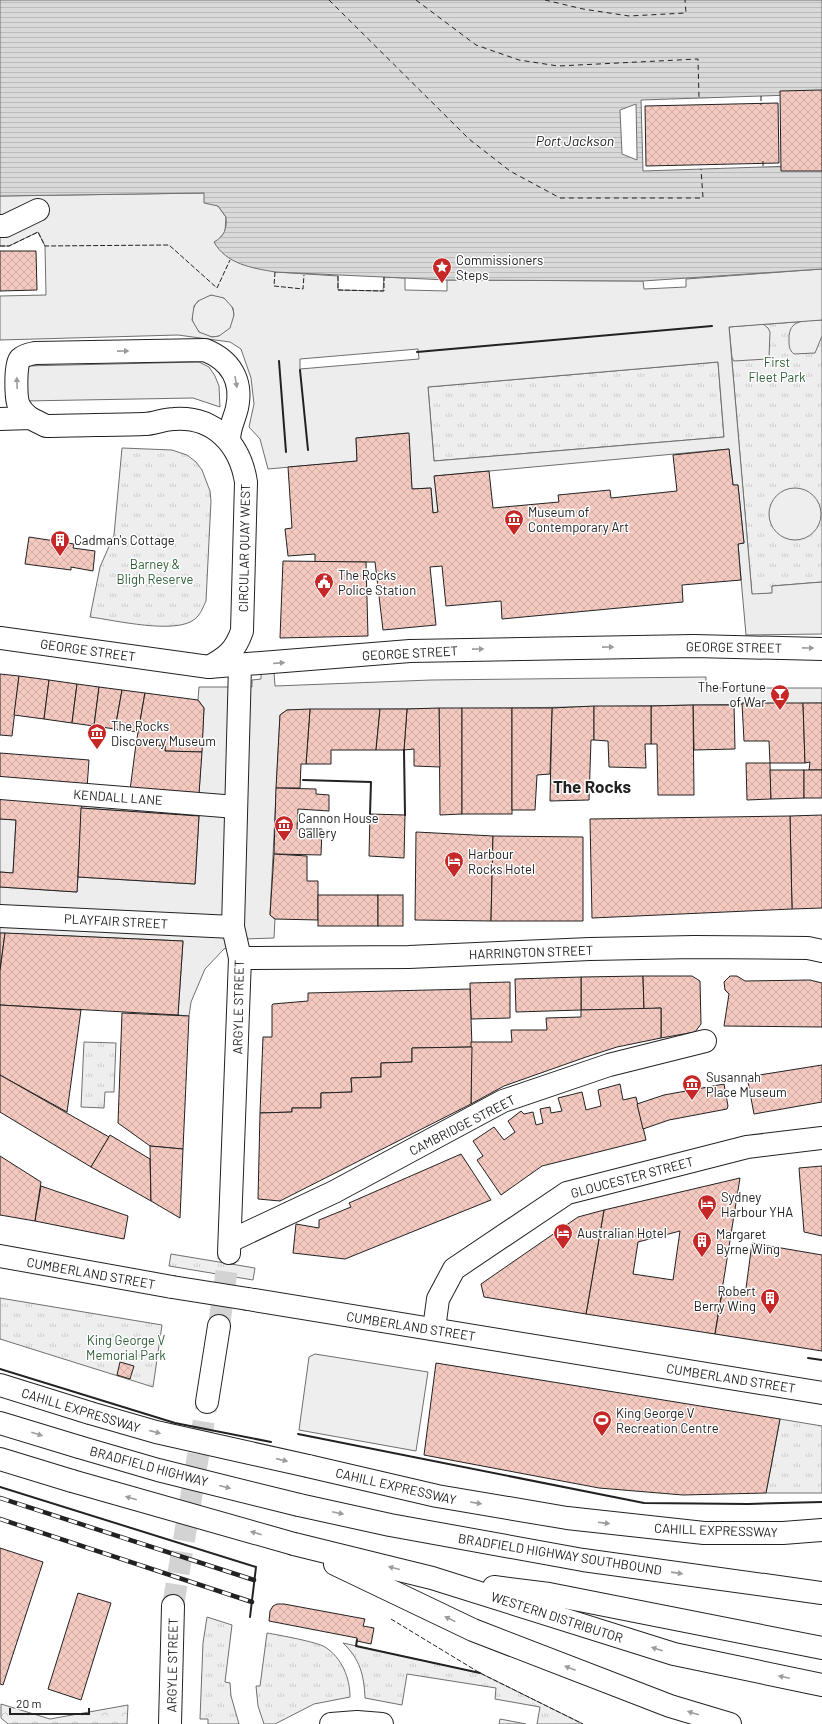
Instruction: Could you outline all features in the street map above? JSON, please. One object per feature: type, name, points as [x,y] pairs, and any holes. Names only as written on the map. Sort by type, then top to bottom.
[{"type":"main road","points":[[0,226],[5,226],[38,210]]},
{"type":"main road","points":[[30,418],[24,413],[19,404],[17,394],[17,365],[19,359],[26,355],[35,353],[205,350],[225,360],[235,376],[238,403],[230,424],[229,441]]},
{"type":"main road","name":"CIRCULAR QUAY WEST","points":[[0,419],[30,418],[46,426],[152,424],[173,419],[196,419],[215,429],[229,441],[238,452],[244,468],[246,482],[242,631],[234,650],[220,661],[209,667]]},
{"type":"main road","name":"GEORGE STREET","points":[[0,638],[209,667],[240,666],[410,651],[694,646],[822,649]]},
{"type":"main road","name":"ARGYLE STREET","points":[[230,1247],[240,958],[233,927],[240,666]]},
{"type":"main road","name":"KENDALL LANE","points":[[0,788],[236,807]]},
{"type":"main road","name":"PLAYFAIR STREET","points":[[0,916],[233,927]]},
{"type":"main road","name":"HARRINGTON STREET","points":[[240,958],[409,957],[590,949],[694,947],[808,948],[822,951]]},
{"type":"main road","name":"CAMBRIDGE STREET","points":[[230,1247],[503,1101],[610,1065],[704,1041]]},
{"type":"main road","name":"GLOUCESTER STREET","points":[[434,1329],[438,1299],[454,1269],[567,1193],[747,1147],[822,1138]]},
{"type":"main road","name":"CUMBERLAND STREET","points":[[0,1256],[172,1287],[822,1394]]},
{"type":"main road","points":[[207,1402],[219,1326]]},
{"type":"main road","name":"CAHILL EXPRESSWAY","points":[[0,1385],[156,1432],[437,1496],[567,1518],[704,1533],[800,1532]]},
{"type":"main road","name":"BRADFIELD HIGHWAY","points":[[0,1422],[158,1470],[299,1505]]},
{"type":"main road","points":[[0,1459],[66,1480],[294,1544],[473,1630],[670,1706],[730,1724]]},
{"type":"main road","name":"BRADFIELD HIGHWAY SOUTHBOUND","points":[[299,1505],[390,1525],[583,1560],[820,1593]]},
{"type":"main road","points":[[800,1532],[822,1530]]},
{"type":"main road","points":[[800,1532],[822,1537]]},
{"type":"main road","name":"WESTERN DISTRIBUTOR","points":[[294,1544],[432,1578],[674,1654],[822,1685]]},
{"type":"main road","points":[[432,1578],[549,1594],[822,1648]]},
{"type":"main road","name":"ARGYLE STREET","points":[[170,1724],[173,1606]]},
{"type":"main road","points":[[331,1724],[357,1722],[382,1724]]},
{"type":"green space","points":[[209,295],[217,295],[228,301],[234,312],[234,320],[228,331],[217,337],[209,337],[198,331],[192,320],[192,312],[198,301]]},
{"type":"green space","name":"First Fleet Park","points":[[822,320],[822,582],[772,586],[773,593],[752,595],[729,327]]},
{"type":"green space","points":[[822,320],[822,336],[815,353],[794,354],[790,349],[789,344],[789,333],[791,328],[799,322]]},
{"type":"green space","points":[[763,324],[770,332],[769,357],[767,359],[734,361],[732,358],[729,327]]},
{"type":"green space","points":[[718,362],[724,437],[434,461],[428,387]]},
{"type":"green space","name":"Barney & Bligh Reserve","points":[[122,448],[172,450],[187,455],[196,462],[202,470],[210,491],[211,501],[206,601],[197,617],[186,624],[174,626],[144,625],[90,617],[100,567],[114,535]]},
{"type":"green space","points":[[795,488],[805,490],[813,496],[819,504],[821,514],[819,524],[813,532],[805,538],[795,540],[785,538],[777,532],[771,524],[769,514],[771,504],[777,496],[785,490]]},
{"type":"green space","points":[[84,1042],[116,1043],[114,1092],[105,1092],[104,1108],[81,1107]]},
{"type":"green space","points":[[171,1254],[255,1268],[253,1280],[169,1266]]},
{"type":"green space","name":"King George V Memorial Park","points":[[0,1298],[162,1325],[153,1387],[0,1339]]},
{"type":"green space","points":[[315,1354],[428,1372],[416,1451],[299,1430],[309,1357]]},
{"type":"green space","points":[[780,1419],[822,1426],[822,1493],[766,1493]]},
{"type":"green space","points":[[207,1617],[232,1625],[225,1682],[230,1683],[231,1696],[239,1724],[208,1724],[208,1719],[200,1719],[203,1643]]},
{"type":"green space","points":[[267,1633],[298,1639],[325,1647],[336,1657],[344,1669],[350,1690],[350,1697],[314,1704],[275,1724],[264,1724],[258,1706],[256,1686],[260,1686]]},
{"type":"green space","points":[[343,1643],[480,1673],[583,1724],[537,1724],[540,1707],[495,1699],[496,1688],[407,1674],[402,1705],[365,1698],[364,1682],[360,1668],[349,1649]]},
{"type":"green space","points":[[1,1704],[50,1719],[128,1705],[127,1724],[8,1724],[1,1718]]},
{"type":"green space","points":[[500,1719],[526,1724],[499,1724]]},
{"type":"shaded area","points":[[204,193],[211,203],[218,206],[226,217],[225,232],[220,238],[275,272],[338,276],[338,290],[383,291],[384,277],[405,278],[405,290],[447,291],[447,280],[643,281],[644,289],[686,287],[686,279],[822,269],[822,320],[729,327],[752,594],[772,593],[772,586],[822,582],[822,634],[746,635],[738,544],[744,543],[738,485],[733,485],[729,449],[435,476],[438,512],[433,513],[431,488],[412,489],[408,433],[356,438],[357,461],[268,469],[260,439],[249,427],[254,404],[251,378],[241,349],[230,342],[178,335],[0,340],[0,296],[46,295],[45,246],[38,232],[9,246],[0,246],[0,196]],"holes":[[[211,295],[224,298],[233,308],[234,315],[230,328],[219,336],[212,337],[199,332],[192,320],[194,306],[198,301]],[[418,349],[419,359],[300,369],[300,359]],[[718,362],[724,437],[434,461],[428,387]]]},
{"type":"shaded area","points":[[199,362],[209,367],[215,376],[219,386],[220,407],[193,398],[24,401],[23,366]]},
{"type":"shaded area","points":[[261,672],[274,672],[275,686],[431,680],[706,677],[706,688],[822,688],[822,703],[287,710],[280,715],[270,915],[275,919],[274,938],[244,939],[224,949],[205,969],[191,1002],[189,1016],[178,1015],[183,941],[0,933],[0,887],[77,892],[78,877],[195,884],[199,816],[81,808],[0,781],[199,794],[204,708],[198,700],[199,687],[252,687],[252,680],[261,679]]},
{"type":"shaded area","points":[[0,819],[16,820],[13,873],[0,872]]},
{"type":"water","name":"Port Jackson","points":[[0,0],[822,0],[822,269],[643,281],[447,280],[275,272],[240,264],[225,255],[219,249],[214,242],[223,234],[226,225],[226,217],[218,206],[204,203],[204,193],[0,196]]},
{"type":"pier","points":[[822,94],[822,165],[643,171],[641,100]]},
{"type":"pier","points":[[636,104],[637,160],[622,154],[620,110]]},
{"type":"building","points":[[822,90],[822,171],[781,171],[780,91]]},
{"type":"building","points":[[778,103],[779,163],[646,166],[645,106]]},
{"type":"building","points":[[0,251],[36,251],[37,290],[0,291]]},
{"type":"building","name":"Museum of Contemporary Art","points":[[409,433],[412,489],[431,488],[433,513],[438,512],[434,476],[489,471],[493,508],[559,502],[558,495],[610,490],[611,498],[677,491],[673,455],[729,449],[733,485],[738,485],[744,543],[738,544],[741,580],[682,585],[683,602],[502,619],[501,601],[446,606],[442,566],[430,567],[436,625],[383,630],[375,562],[315,562],[315,554],[288,556],[285,529],[292,528],[288,467],[357,461],[356,438]]},
{"type":"building","name":"Cadman's Cottage","points":[[29,537],[74,544],[73,548],[95,551],[93,571],[71,567],[71,570],[25,564]]},
{"type":"building","name":"The Rocks Police Station","points":[[283,561],[366,562],[368,636],[280,638]]},
{"type":"building","points":[[0,674],[19,676],[12,736],[0,735]]},
{"type":"building","points":[[19,676],[49,680],[44,719],[14,715]]},
{"type":"building","points":[[49,680],[77,684],[72,723],[44,719]]},
{"type":"building","points":[[77,684],[99,687],[94,726],[72,723]]},
{"type":"building","points":[[99,687],[122,690],[115,729],[94,726]]},
{"type":"building","points":[[122,690],[145,693],[138,732],[115,729]]},
{"type":"building","points":[[145,693],[198,700],[204,708],[202,752],[165,751],[165,746],[136,744]]},
{"type":"building","points":[[742,703],[803,703],[805,763],[770,763],[769,741],[744,741]]},
{"type":"building","points":[[803,703],[822,703],[822,770],[809,770],[810,762],[805,763]]},
{"type":"building","points":[[693,705],[734,705],[735,749],[694,750]]},
{"type":"building","points":[[693,705],[694,795],[658,795],[657,744],[651,744],[651,706]]},
{"type":"building","points":[[594,706],[594,740],[591,740],[589,800],[550,801],[552,708]]},
{"type":"building","points":[[594,706],[651,706],[651,744],[645,744],[646,768],[609,767],[608,741],[594,740]]},
{"type":"building","points":[[439,708],[462,708],[462,814],[440,815]]},
{"type":"building","points":[[439,708],[440,767],[414,766],[414,749],[404,750],[407,709]]},
{"type":"building","points":[[462,708],[512,708],[512,814],[462,814]]},
{"type":"building","points":[[512,708],[552,708],[550,774],[537,775],[535,810],[512,810]]},
{"type":"building","points":[[310,709],[380,709],[376,750],[331,750],[331,764],[306,764]]},
{"type":"building","points":[[310,709],[306,764],[301,764],[300,788],[276,788],[280,715],[287,710]]},
{"type":"building","points":[[380,709],[407,709],[404,750],[376,750]]},
{"type":"building","points":[[136,744],[165,746],[165,751],[202,752],[199,794],[130,790]]},
{"type":"building","points":[[0,753],[89,760],[87,788],[0,781]]},
{"type":"building","points":[[746,763],[770,763],[771,799],[747,800]]},
{"type":"building","points":[[770,770],[804,770],[804,798],[771,799]]},
{"type":"building","points":[[804,770],[822,770],[822,798],[804,798]]},
{"type":"building","points":[[276,788],[316,789],[316,794],[329,795],[329,811],[298,809],[297,829],[322,829],[321,855],[274,854]]},
{"type":"building","points":[[0,797],[82,802],[77,892],[0,887],[0,872],[13,873],[16,820],[0,819]]},
{"type":"building","points":[[81,808],[199,816],[195,884],[78,877]]},
{"type":"building","points":[[370,814],[405,815],[404,858],[369,856]]},
{"type":"building","points":[[822,815],[822,908],[792,909],[790,816]]},
{"type":"building","points":[[790,816],[792,909],[592,918],[590,819]]},
{"type":"building","name":"Harbour Rocks Hotel","points":[[416,832],[493,836],[491,921],[415,920]]},
{"type":"building","points":[[493,836],[583,837],[583,921],[491,921]]},
{"type":"building","points":[[274,854],[307,856],[307,881],[318,881],[318,920],[275,919],[270,915]]},
{"type":"building","points":[[318,895],[378,895],[378,926],[318,926]]},
{"type":"building","points":[[378,895],[403,895],[403,926],[378,926]]},
{"type":"building","points":[[0,933],[5,933],[0,971]]},
{"type":"building","points":[[5,933],[183,941],[178,1015],[0,1005],[0,971]]},
{"type":"building","points":[[643,976],[644,1009],[581,1010],[581,977]]},
{"type":"building","points":[[643,976],[692,976],[700,981],[701,1024],[695,1032],[661,1038],[661,1008],[644,1009]]},
{"type":"building","points":[[730,976],[737,976],[745,981],[810,980],[822,983],[822,1027],[724,1026],[729,994],[725,990],[724,982]]},
{"type":"building","points":[[581,977],[581,1010],[516,1012],[515,979]]},
{"type":"building","points":[[510,982],[510,1018],[471,1019],[470,983]]},
{"type":"building","points":[[470,989],[472,1047],[412,1048],[412,1062],[381,1063],[381,1077],[351,1078],[352,1092],[321,1093],[321,1108],[292,1108],[292,1112],[260,1113],[263,1037],[272,1037],[273,1004],[308,1001],[308,993]]},
{"type":"building","points":[[0,1005],[81,1010],[67,1112],[0,1075]]},
{"type":"building","points":[[661,1008],[661,1038],[617,1047],[586,1057],[504,1086],[471,1104],[471,1042],[512,1042],[511,1030],[547,1030],[546,1018],[581,1017],[581,1010]]},
{"type":"building","points":[[122,1013],[189,1016],[183,1149],[150,1146],[118,1123]]},
{"type":"building","points":[[472,1047],[471,1104],[280,1201],[258,1199],[260,1113],[292,1112],[292,1108],[321,1108],[321,1093],[352,1092],[351,1078],[381,1077],[381,1063],[412,1062],[412,1048]]},
{"type":"building","points":[[822,1065],[822,1102],[754,1114],[747,1077]]},
{"type":"building","points":[[0,1075],[109,1137],[91,1167],[0,1112]]},
{"type":"building","points":[[620,1084],[623,1100],[636,1097],[646,1140],[542,1166],[501,1195],[477,1160],[483,1156],[473,1141],[494,1127],[504,1140],[515,1132],[508,1121],[521,1111],[524,1114],[533,1112],[536,1125],[543,1123],[540,1109],[550,1107],[551,1113],[562,1111],[558,1098],[582,1092],[586,1110],[601,1106],[598,1090]]},
{"type":"building","points":[[724,1084],[728,1106],[727,1109],[669,1120],[643,1129],[637,1104],[664,1095]]},
{"type":"building","points":[[110,1135],[150,1159],[151,1201],[91,1167]]},
{"type":"building","points":[[150,1146],[183,1149],[180,1218],[151,1201]]},
{"type":"building","points":[[461,1154],[491,1200],[345,1259],[293,1253],[296,1224],[319,1228],[319,1220],[351,1207],[349,1203]]},
{"type":"building","points":[[0,1156],[41,1182],[35,1221],[0,1215]]},
{"type":"building","points":[[822,1166],[822,1236],[804,1232],[799,1168]]},
{"type":"building","name":"Margaret Byrne Wing","points":[[740,1178],[715,1334],[586,1314],[604,1210]],"holes":[[[680,1231],[673,1280],[633,1274],[638,1242]]]},
{"type":"building","points":[[41,1186],[128,1216],[124,1239],[35,1221]]},
{"type":"building","name":"Australian Hotel","points":[[604,1210],[586,1314],[484,1297],[481,1284],[578,1217]]},
{"type":"building","name":"Robert Berry Wing","points":[[752,1243],[822,1255],[822,1351],[715,1334],[722,1293],[745,1296]]},
{"type":"building","points":[[120,1362],[134,1366],[130,1379],[117,1375]]},
{"type":"building","name":"King George V Recreation Centre","points":[[436,1363],[780,1419],[766,1493],[683,1495],[599,1488],[424,1455]]},
{"type":"building","points":[[0,1548],[43,1562],[3,1685],[0,1684]]},
{"type":"building","points":[[78,1593],[111,1603],[81,1700],[48,1689]]},
{"type":"building","points":[[277,1604],[365,1619],[363,1626],[374,1628],[371,1644],[357,1641],[357,1638],[269,1621],[270,1611],[273,1606]]},
{"type":"ferry route","points":[[329,0],[469,139],[510,171],[560,198],[703,198],[701,169]]},
{"type":"ferry route","points":[[416,0],[476,45],[519,60],[558,66],[698,59],[699,98]]},
{"type":"ferry route","points":[[545,0],[583,9],[629,16],[686,13],[685,0]]},
{"type":"tunnel","points":[[219,1326],[229,1253]]},
{"type":"tunnel","points":[[173,1606],[207,1402]]},
{"type":"railway","points":[[0,1498],[254,1580]]},
{"type":"railway","points":[[0,1519],[252,1602]]},
{"type":"fence","points":[[761,96],[761,105]]},
{"type":"fence","points":[[763,161],[763,168]]},
{"type":"fence","points":[[0,246],[9,246],[38,232],[45,246],[169,245],[217,288],[230,260]]},
{"type":"fence","points":[[275,272],[274,286],[303,289],[304,275]]},
{"type":"fence","points":[[338,276],[338,290],[384,291],[384,277]]},
{"type":"fence","points":[[391,1619],[480,1673],[583,1724]]},
{"type":"wall","points":[[417,352],[712,326]]},
{"type":"wall","points":[[279,361],[286,452]]},
{"type":"wall","points":[[300,370],[308,450]]},
{"type":"wall","points":[[404,750],[405,815]]},
{"type":"wall","points":[[303,780],[371,782],[370,814]]},
{"type":"wall","points":[[808,1358],[822,1360]]},
{"type":"wall","points":[[0,1369],[175,1423],[271,1442]]},
{"type":"wall","points":[[298,1434],[644,1503],[748,1504],[822,1502]]},
{"type":"wall","points":[[0,1487],[256,1567],[250,1617]]},
{"type":"wall","points":[[357,1640],[356,1646],[480,1673]]},
{"type":"place","name":"Commissioners Steps","points":[[442,284]]},
{"type":"place","name":"Museum of Contemporary Art","points":[[514,536]]},
{"type":"place","name":"Cadman's Cottage","points":[[60,557]]},
{"type":"place","name":"The Rocks Police Station","points":[[324,599]]},
{"type":"place","name":"The Fortune of War","points":[[780,711]]},
{"type":"place","name":"The Rocks Discovery Museum","points":[[97,750]]},
{"type":"place","name":"Cannon House Gallery","points":[[284,842]]},
{"type":"place","name":"Harbour Rocks Hotel","points":[[454,878]]},
{"type":"place","name":"Susannah Place Museum","points":[[692,1101]]},
{"type":"place","name":"Sydney Harbour YHA","points":[[707,1221]]},
{"type":"place","name":"Australian Hotel","points":[[563,1250]]},
{"type":"place","name":"Margaret Byrne Wing","points":[[702,1258]]},
{"type":"place","name":"Robert Berry Wing","points":[[770,1315]]},
{"type":"place","name":"King George V Recreation Centre","points":[[602,1437]]},
{"type":"district","name":"The Rocks","points":[[592,786]]}]
